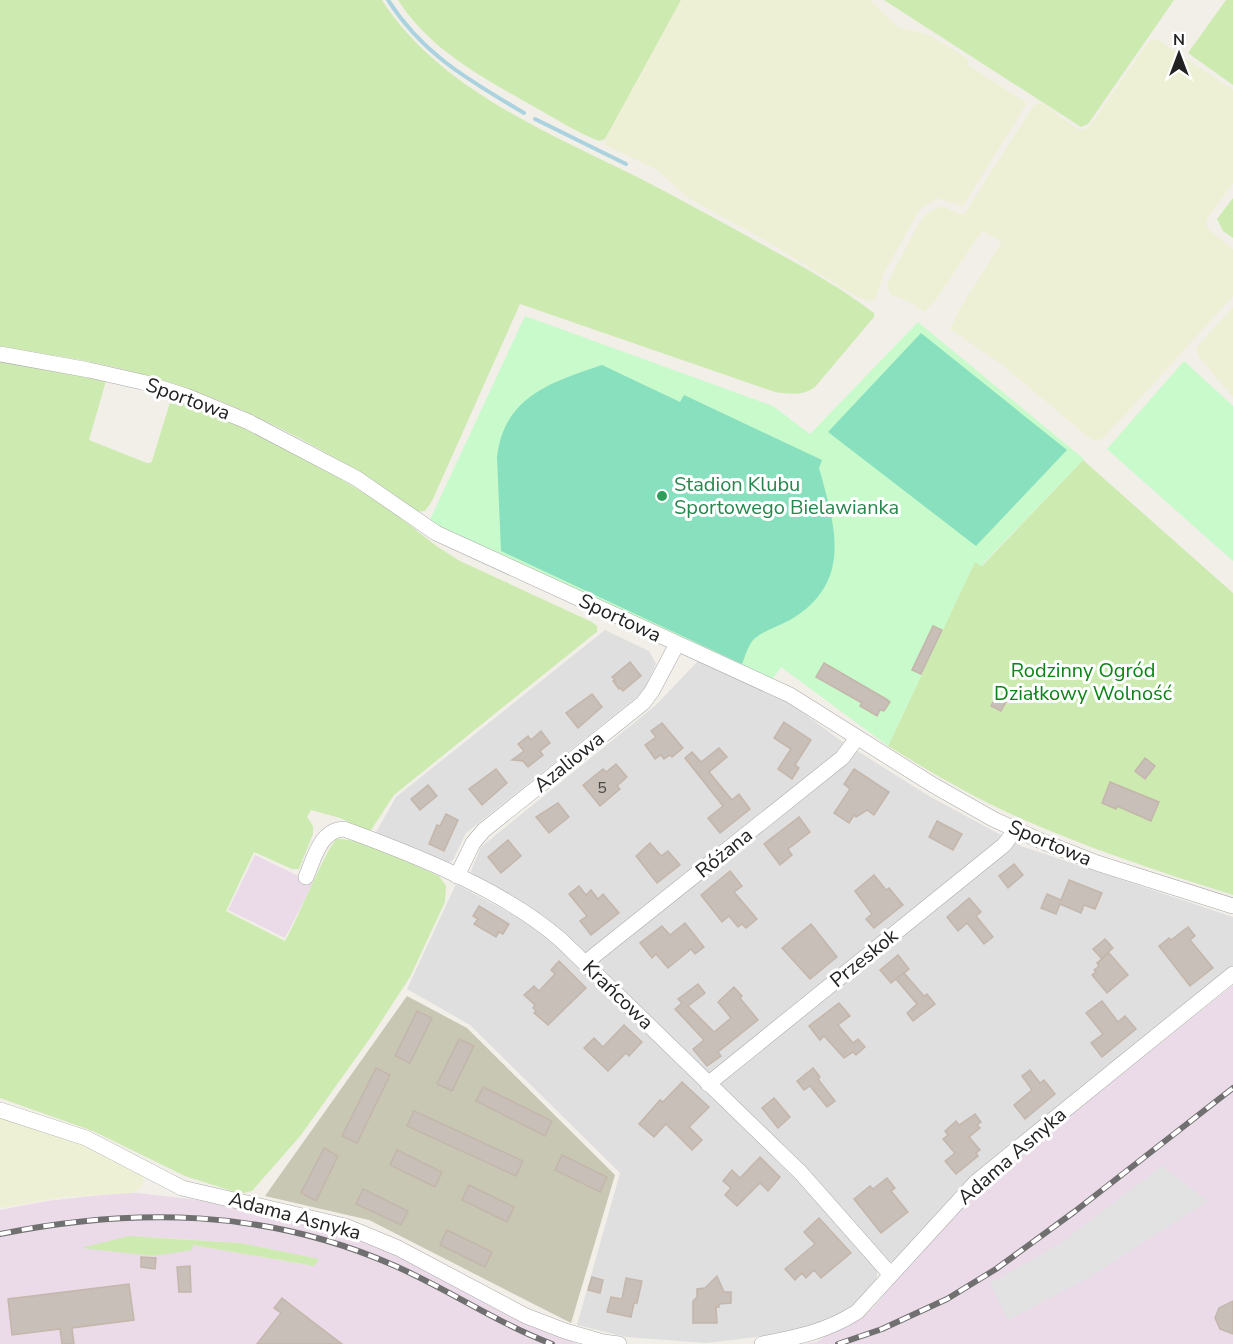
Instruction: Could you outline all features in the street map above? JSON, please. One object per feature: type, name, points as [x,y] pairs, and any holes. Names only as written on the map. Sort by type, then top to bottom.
[{"type":"street","name":"Sportowa","points":[[0,354],[133,380],[179,394],[249,422],[356,478],[436,533],[785,692],[943,792],[1016,829],[1097,863],[1233,906]]},
{"type":"street","name":"Azaliowa","points":[[457,876],[473,843],[484,830],[640,705],[652,691],[677,644]]},
{"type":"street","name":"Różana","points":[[585,963],[842,758],[857,738]]},
{"type":"street","name":"Krańcowa","points":[[306,877],[327,835],[337,829],[344,829],[457,876],[535,919],[585,963],[801,1173],[890,1274]]},
{"type":"street","name":"Przeskok","points":[[708,1084],[1005,845],[1016,829]]},
{"type":"street","name":"Adama Asnyka","points":[[762,1344],[808,1335],[839,1323],[857,1312],[976,1182],[1233,974]]},
{"type":"street","name":"Adama Asnyka","points":[[0,1110],[86,1138],[182,1188],[345,1226],[398,1248],[526,1316],[565,1331],[603,1342],[619,1344]]},
{"type":"shaded area","points":[[681,0],[870,0],[898,27],[926,34],[946,45],[968,59],[968,65],[1027,103],[963,206],[936,198],[918,212],[884,273],[876,298],[867,301],[763,239],[688,198],[656,169],[605,145],[606,138]]},
{"type":"shaded area","points":[[1152,39],[1160,41],[1233,90],[1233,183],[1208,217],[1206,224],[1210,231],[1233,249],[1233,296],[1102,439],[1093,441],[1001,364],[950,329],[959,310],[1002,242],[982,231],[936,300],[924,312],[908,301],[891,295],[888,282],[926,214],[941,206],[960,214],[965,213],[1034,105],[1042,103],[1079,130],[1086,129]]},
{"type":"shaded area","points":[[1233,307],[1233,397],[1199,357],[1196,348]]},
{"type":"shaded area","points":[[605,630],[649,651],[656,664],[643,692],[466,833],[453,860],[447,864],[375,834],[396,797]]},
{"type":"shaded area","points":[[698,661],[783,698],[840,740],[929,796],[1021,846],[1233,917],[1233,969],[1024,1133],[961,1186],[894,1261],[887,1262],[649,1018],[473,879],[471,871],[481,847],[656,705]]},
{"type":"shaded area","points":[[255,855],[313,883],[285,938],[228,910]]},
{"type":"shaded area","points":[[456,884],[515,916],[557,946],[819,1202],[877,1270],[877,1280],[851,1308],[823,1324],[772,1335],[706,1343],[626,1337],[577,1325],[620,1173],[470,1025],[407,989]]},
{"type":"shaded area","points":[[1233,985],[1233,1344],[803,1344],[816,1342],[872,1309],[915,1258],[983,1186]]},
{"type":"shaded area","points":[[407,996],[467,1028],[615,1175],[571,1323],[369,1220],[265,1196]]},
{"type":"shaded area","points":[[0,1118],[86,1146],[142,1176],[144,1181],[141,1187],[132,1193],[65,1197],[0,1208]]},
{"type":"shaded area","points":[[1162,1166],[1208,1201],[1090,1277],[1008,1320],[990,1283],[1059,1244]]},
{"type":"shaded area","points":[[129,1192],[224,1203],[295,1216],[388,1250],[447,1280],[501,1312],[578,1344],[0,1344],[0,1210],[47,1201]],"holes":[[[150,1237],[240,1243],[318,1259],[314,1266]]]},
{"type":"green space","points":[[0,0],[382,0],[405,31],[433,58],[464,83],[497,105],[665,192],[797,264],[859,302],[874,313],[874,317],[815,387],[806,392],[791,394],[775,392],[520,304],[432,501],[425,511],[416,512],[314,446],[241,410],[165,381],[111,366],[0,347]]},
{"type":"green space","points":[[398,0],[681,0],[605,139],[599,141],[499,87],[461,63],[426,35]]},
{"type":"green space","points":[[884,0],[1174,0],[1088,124],[1081,127]]},
{"type":"green space","points":[[1226,0],[1233,0],[1233,85],[1188,53]]},
{"type":"green space","points":[[1233,198],[1233,238],[1223,231],[1217,219]]},
{"type":"green space","points":[[525,316],[773,406],[810,434],[918,322],[1084,459],[981,566],[975,562],[888,746],[781,667],[772,680],[428,524]]},
{"type":"green space","points":[[921,333],[1067,450],[976,546],[828,432]]},
{"type":"green space","points":[[0,360],[106,381],[89,440],[147,463],[152,461],[171,399],[207,410],[303,456],[387,507],[458,560],[597,626],[597,632],[394,795],[371,830],[311,810],[307,817],[313,826],[313,834],[299,869],[292,869],[254,852],[226,911],[285,941],[326,855],[337,839],[361,843],[388,853],[439,876],[446,886],[445,902],[410,977],[373,1034],[301,1135],[252,1191],[235,1192],[185,1176],[93,1131],[0,1098]]},
{"type":"green space","points":[[1184,361],[1233,406],[1233,561],[1107,449]]},
{"type":"green space","name":"Stadion Klubu Sportowego Bielawianka","points":[[602,365],[680,402],[684,395],[822,460],[819,468],[834,532],[832,570],[824,588],[810,605],[790,620],[754,639],[742,664],[501,551],[497,457],[501,436],[509,419],[533,394],[565,378]]},
{"type":"green space","name":"Rodzinny Ogród Działkowy Wolność","points":[[1083,460],[1233,593],[1233,895],[1122,858],[1040,827],[965,791],[888,746],[975,561],[982,566]]},
{"type":"green space","points":[[129,1236],[240,1243],[319,1259],[314,1266],[193,1245],[192,1250],[153,1256],[81,1248]]},
{"type":"building","points":[[933,626],[942,630],[921,674],[912,670]]},
{"type":"building","points":[[630,662],[641,676],[623,691],[619,689],[612,677]]},
{"type":"building","points":[[824,663],[890,702],[884,711],[880,710],[877,716],[860,706],[862,703],[816,677]]},
{"type":"building","points":[[592,694],[602,707],[578,728],[566,713]]},
{"type":"building","points":[[996,696],[1006,702],[1001,711],[991,706]]},
{"type":"building","points":[[784,722],[811,740],[795,765],[799,768],[792,779],[778,769],[791,749],[774,738]]},
{"type":"building","points":[[662,723],[683,748],[672,757],[670,755],[664,759],[661,755],[655,759],[645,745],[656,737],[651,731]]},
{"type":"building","points":[[541,731],[550,743],[540,751],[543,755],[528,767],[523,761],[512,760],[524,751],[518,744],[528,736],[531,740]]},
{"type":"building","points":[[719,748],[727,757],[709,772],[732,800],[739,794],[750,809],[720,833],[708,818],[723,806],[685,758],[692,752],[701,762]]},
{"type":"building","points":[[1145,758],[1155,766],[1145,779],[1135,771]]},
{"type":"building","points":[[616,764],[627,777],[617,786],[620,789],[600,806],[583,785],[603,769],[606,772]]},
{"type":"building","points":[[496,769],[507,783],[482,805],[469,789]]},
{"type":"building","points":[[854,769],[889,792],[874,815],[867,810],[856,817],[854,815],[849,823],[834,813],[850,789],[844,784]]},
{"type":"building","points":[[1110,782],[1159,802],[1151,821],[1117,806],[1116,809],[1102,803]]},
{"type":"building","points":[[428,785],[437,796],[420,810],[411,799]]},
{"type":"building","points":[[558,803],[569,817],[549,833],[536,817]]},
{"type":"building","points":[[446,814],[458,820],[444,851],[429,844],[437,825],[440,826]]},
{"type":"building","points":[[799,817],[810,832],[788,849],[792,855],[780,865],[764,844]]},
{"type":"building","points":[[937,821],[962,834],[953,850],[929,837]]},
{"type":"building","points":[[508,840],[521,856],[501,873],[488,857]]},
{"type":"building","points":[[650,843],[661,856],[668,851],[680,865],[657,883],[636,856]]},
{"type":"building","points":[[1014,864],[1023,875],[1008,888],[999,876]]},
{"type":"building","points":[[730,871],[742,886],[734,892],[757,919],[746,928],[742,924],[738,927],[729,916],[722,922],[701,895]]},
{"type":"building","points":[[874,875],[903,905],[874,928],[866,919],[872,914],[855,891]]},
{"type":"building","points":[[1069,880],[1102,893],[1095,909],[1084,905],[1081,913],[1060,904],[1056,914],[1041,908],[1047,894],[1061,900]]},
{"type":"building","points":[[579,886],[586,895],[591,890],[598,899],[603,894],[619,913],[591,935],[580,921],[587,916],[569,894]]},
{"type":"building","points":[[969,898],[981,912],[976,916],[993,937],[984,944],[967,923],[958,931],[947,917]]},
{"type":"building","points":[[479,906],[509,924],[503,934],[499,932],[496,937],[474,924],[478,919],[473,916]]},
{"type":"building","points":[[685,923],[704,947],[695,954],[691,949],[668,968],[656,954],[652,958],[640,943],[662,926],[670,935]]},
{"type":"building","points":[[811,924],[837,957],[810,979],[782,948]]},
{"type":"building","points":[[1188,927],[1195,936],[1190,940],[1213,968],[1190,986],[1159,946]]},
{"type":"building","points":[[1105,939],[1113,948],[1101,958],[1093,949]]},
{"type":"building","points":[[1109,953],[1128,975],[1107,993],[1092,975],[1099,966],[1097,963]]},
{"type":"building","points":[[898,955],[909,969],[891,983],[880,970]]},
{"type":"building","points":[[559,961],[586,988],[548,1025],[534,1013],[535,1005],[524,995],[534,986],[539,991],[555,974],[551,970]]},
{"type":"building","points":[[904,973],[924,996],[927,994],[935,1004],[913,1021],[907,1013],[917,1004],[896,979]]},
{"type":"building","points":[[698,984],[705,993],[688,1006],[714,1032],[731,1018],[718,1002],[734,987],[758,1020],[718,1052],[721,1056],[707,1066],[693,1049],[704,1040],[675,1009],[682,1003],[678,999]]},
{"type":"building","points":[[1102,1001],[1118,1022],[1125,1016],[1136,1029],[1102,1057],[1091,1043],[1103,1034],[1086,1013]]},
{"type":"building","points":[[839,1003],[850,1016],[838,1025],[853,1043],[858,1039],[865,1047],[856,1055],[853,1052],[844,1058],[824,1036],[820,1040],[809,1026]]},
{"type":"building","points":[[417,1011],[432,1018],[410,1063],[395,1056]]},
{"type":"building","points":[[624,1025],[642,1042],[629,1056],[626,1053],[608,1071],[584,1048],[594,1038],[603,1047]]},
{"type":"building","points":[[459,1039],[474,1046],[452,1091],[437,1084]]},
{"type":"building","points":[[376,1068],[390,1075],[357,1143],[342,1136]]},
{"type":"building","points":[[813,1068],[820,1077],[818,1079],[835,1101],[827,1107],[810,1086],[804,1090],[797,1081]]},
{"type":"building","points":[[1030,1070],[1040,1083],[1044,1080],[1055,1094],[1025,1119],[1014,1105],[1032,1090],[1022,1076]]},
{"type":"building","points":[[682,1082],[709,1107],[689,1127],[702,1140],[692,1150],[666,1124],[654,1137],[639,1124],[660,1100],[663,1102]]},
{"type":"building","points":[[483,1087],[552,1121],[545,1136],[476,1101]]},
{"type":"building","points":[[774,1098],[790,1117],[778,1128],[762,1108]]},
{"type":"building","points":[[414,1111],[523,1161],[516,1176],[407,1126]]},
{"type":"building","points":[[975,1114],[981,1122],[977,1125],[980,1128],[969,1137],[980,1150],[976,1153],[978,1156],[956,1174],[945,1161],[955,1153],[943,1139],[948,1135],[945,1131],[956,1121],[959,1125]]},
{"type":"building","points":[[324,1148],[338,1156],[316,1201],[301,1193]]},
{"type":"building","points":[[397,1150],[442,1172],[435,1187],[390,1165]]},
{"type":"building","points":[[562,1155],[607,1177],[600,1192],[555,1170]]},
{"type":"building","points":[[760,1157],[780,1177],[768,1191],[760,1183],[737,1206],[725,1195],[731,1188],[723,1181],[732,1170],[740,1178]]},
{"type":"building","points":[[887,1178],[895,1188],[891,1191],[908,1212],[881,1233],[854,1199],[870,1186],[873,1189]]},
{"type":"building","points":[[469,1185],[514,1207],[507,1222],[462,1200]]},
{"type":"building","points":[[363,1189],[408,1211],[401,1225],[356,1204]]},
{"type":"building","points":[[819,1218],[851,1253],[821,1278],[814,1270],[806,1278],[802,1273],[795,1280],[785,1269],[815,1244],[804,1232]]},
{"type":"building","points":[[447,1230],[492,1252],[485,1267],[440,1245]]},
{"type":"building","points":[[141,1257],[156,1258],[155,1269],[141,1267]]},
{"type":"building","points":[[190,1266],[191,1292],[179,1292],[177,1267]]},
{"type":"building","points":[[717,1276],[724,1292],[731,1292],[731,1303],[719,1304],[719,1307],[716,1307],[717,1323],[693,1323],[693,1301],[697,1297],[697,1289],[705,1288]]},
{"type":"building","points":[[592,1277],[603,1280],[600,1293],[588,1290]]},
{"type":"building","points":[[626,1278],[642,1281],[631,1317],[607,1312],[611,1297],[622,1299]]},
{"type":"building","points":[[129,1284],[134,1320],[72,1328],[74,1344],[62,1344],[60,1329],[12,1335],[8,1299]]},
{"type":"building","points":[[282,1298],[342,1344],[257,1344],[281,1313],[274,1308]]},
{"type":"building","points":[[1233,1301],[1233,1334],[1220,1329],[1215,1318],[1219,1308]]},
{"type":"waterway","points":[[388,0],[416,36],[448,65],[524,113]]},
{"type":"waterway","points":[[535,119],[626,164]]},
{"type":"railway","points":[[838,1344],[882,1329],[947,1299],[996,1269],[1074,1212],[1233,1088]]},
{"type":"railway","points":[[0,1234],[50,1225],[150,1217],[199,1218],[248,1223],[345,1246],[393,1265],[552,1344]]},
{"type":"place","name":"Stadion Klubu Sportowego Bielawianka","points":[[662,496]]}]
